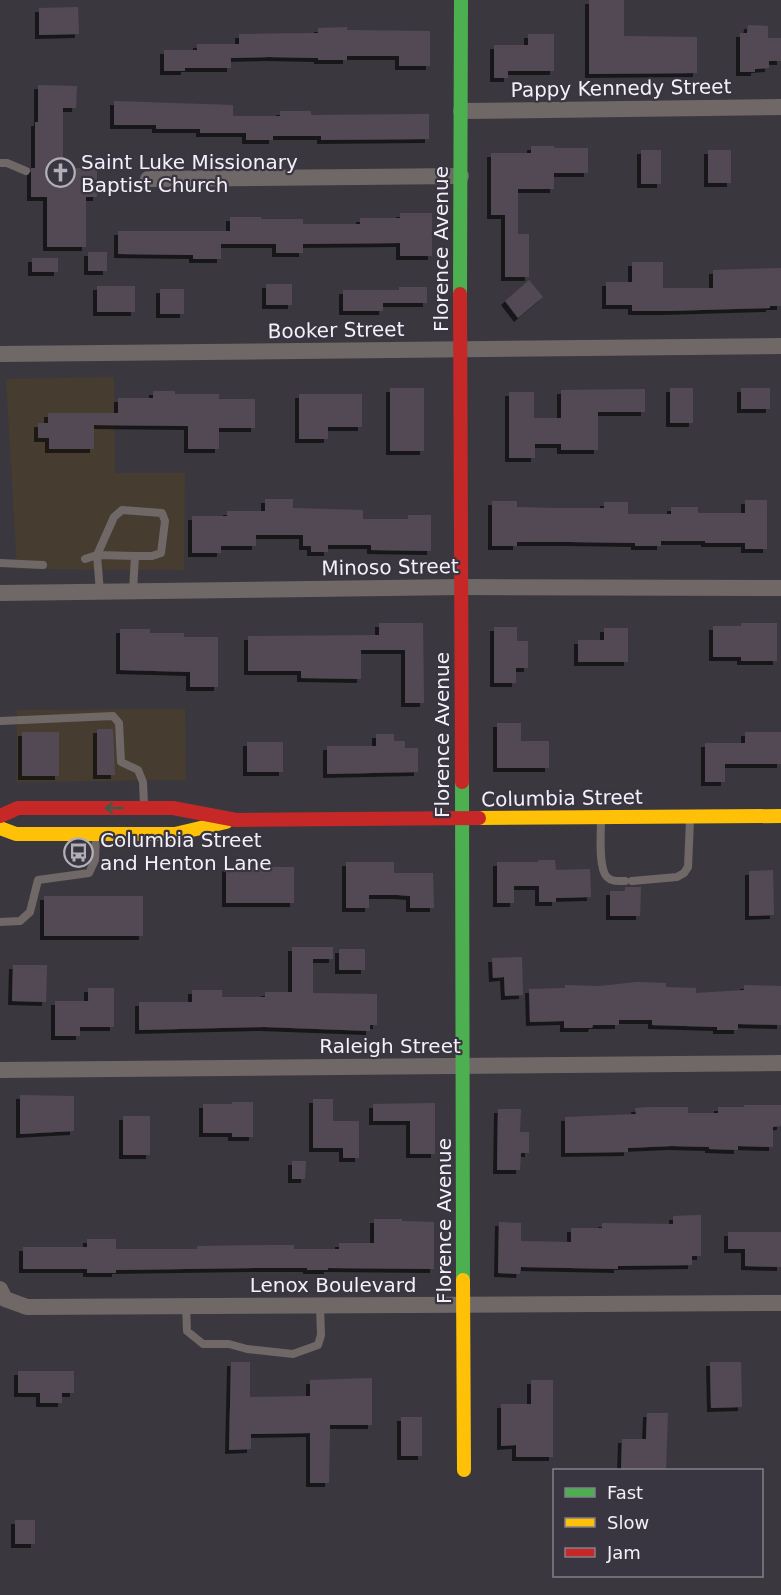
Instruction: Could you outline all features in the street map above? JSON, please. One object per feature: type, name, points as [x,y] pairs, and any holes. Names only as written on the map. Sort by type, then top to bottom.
[{"type":"street","name":"Florence Avenue","points":[[460,0],[464,1470]]},
{"type":"street","name":"Pappy Kennedy Street","points":[[461,111],[781,107]]},
{"type":"street","points":[[148,179],[460,176]]},
{"type":"street","name":"Booker Street","points":[[0,354],[781,345]]},
{"type":"street","name":"Minoso Street","points":[[0,593],[462,587],[781,588]]},
{"type":"street","name":"Columbia Street","points":[[0,816],[18,808],[173,808],[236,820],[781,816]]},
{"type":"street","name":"Columbia Street","points":[[0,828],[16,834],[175,834],[236,820]]},
{"type":"street","name":"Raleigh Street","points":[[0,1070],[781,1063]]},
{"type":"street","name":"Lenox Boulevard","points":[[0,1289],[5,1299],[27,1307],[781,1303]]},
{"type":"lane","points":[[0,163],[8,163],[26,171]]},
{"type":"lane","points":[[85,559],[96,555],[152,556],[161,553],[165,520],[162,513],[122,510],[114,517],[96,555],[99,592]]},
{"type":"lane","points":[[134,591],[135,556]]},
{"type":"lane","points":[[0,563],[43,565]]},
{"type":"lane","points":[[0,721],[113,716],[119,723],[122,762],[138,770],[143,782],[144,808]]},
{"type":"lane","points":[[601,817],[603,870],[609,878],[629,881],[677,877],[684,873],[688,867],[690,816]]},
{"type":"lane","points":[[0,922],[20,921],[30,912],[38,880],[89,873],[95,860],[96,834]]},
{"type":"lane","points":[[186,1306],[187,1331],[203,1344],[229,1344],[247,1349],[293,1354],[318,1345],[321,1335],[320,1306]]},
{"type":"shaded area","points":[[114,377],[115,473],[185,473],[184,570],[17,569],[6,379]]},
{"type":"shaded area","points":[[185,709],[186,780],[17,782],[17,710]]},
{"type":"building","points":[[589,0],[624,0],[624,36],[697,37],[697,73],[589,74]]},
{"type":"building","points":[[78,7],[79,34],[39,35],[39,8]]},
{"type":"building","points":[[748,25],[768,26],[768,38],[781,38],[781,61],[769,61],[769,68],[755,69],[755,72],[740,72],[740,33],[747,33]]},
{"type":"building","points":[[347,27],[347,30],[430,31],[430,66],[399,66],[399,56],[347,56],[347,60],[269,57],[231,58],[231,68],[185,68],[185,71],[164,71],[164,50],[197,50],[197,44],[239,44],[239,34],[318,33],[318,28]]},
{"type":"building","points":[[528,34],[554,34],[554,71],[508,71],[508,78],[494,78],[494,45],[528,45]]},
{"type":"building","points":[[38,85],[77,86],[76,108],[63,108],[63,168],[97,168],[97,197],[86,197],[86,247],[47,247],[47,197],[31,197],[31,168],[35,168],[35,122],[38,122]]},
{"type":"building","points":[[114,101],[233,105],[233,116],[280,116],[280,111],[311,111],[311,115],[429,114],[429,139],[321,140],[321,136],[273,136],[273,140],[246,140],[246,133],[200,133],[200,129],[156,129],[156,125],[114,125]]},
{"type":"building","points":[[531,146],[588,148],[588,173],[554,173],[554,189],[518,189],[518,234],[529,234],[529,277],[505,277],[505,215],[491,215],[491,153],[531,153]]},
{"type":"building","points":[[641,150],[661,150],[661,184],[641,184]]},
{"type":"building","points":[[708,150],[731,150],[731,183],[708,183]]},
{"type":"building","points":[[400,213],[432,213],[432,256],[400,256],[400,243],[303,244],[303,253],[276,253],[276,244],[221,244],[221,259],[193,259],[193,255],[118,254],[118,231],[230,231],[230,217],[303,219],[303,224],[360,224],[360,218],[400,218]]},
{"type":"building","points":[[88,252],[107,252],[107,271],[88,271]]},
{"type":"building","points":[[32,258],[58,258],[58,272],[32,272]]},
{"type":"building","points":[[632,262],[663,262],[663,288],[713,288],[713,270],[781,268],[781,306],[632,311],[632,305],[606,305],[606,282],[632,282]]},
{"type":"building","points":[[529,280],[543,297],[518,318],[505,301]]},
{"type":"building","points":[[266,284],[292,284],[292,305],[266,305]]},
{"type":"building","points":[[97,286],[135,286],[135,312],[97,312]]},
{"type":"building","points":[[399,287],[427,287],[427,303],[383,303],[383,311],[343,311],[343,290],[399,290]]},
{"type":"building","points":[[160,289],[184,289],[184,314],[160,314]]},
{"type":"building","points":[[390,388],[424,388],[424,451],[390,451]]},
{"type":"building","points":[[670,388],[693,388],[693,423],[670,423]]},
{"type":"building","points":[[741,388],[770,388],[770,409],[741,409]]},
{"type":"building","points":[[645,389],[645,412],[598,412],[598,450],[561,450],[561,444],[535,444],[535,458],[509,458],[509,392],[534,392],[534,418],[561,418],[561,390]]},
{"type":"building","points":[[153,391],[175,391],[175,394],[219,394],[219,399],[255,399],[255,428],[219,428],[219,449],[188,449],[188,426],[94,425],[94,449],[49,449],[49,438],[38,438],[38,423],[48,423],[48,413],[118,413],[118,398],[153,398]]},
{"type":"building","points":[[299,394],[362,394],[362,427],[328,427],[328,439],[299,439]]},
{"type":"building","points":[[265,499],[293,499],[293,508],[363,510],[363,519],[408,519],[408,515],[431,515],[431,551],[371,550],[371,545],[328,545],[328,552],[311,552],[311,546],[303,546],[303,535],[256,535],[256,546],[221,546],[221,553],[192,553],[192,516],[227,516],[227,511],[265,511]]},
{"type":"building","points":[[745,500],[767,500],[767,549],[745,549],[745,543],[705,543],[705,541],[661,541],[661,546],[635,546],[635,543],[517,542],[517,546],[492,546],[492,501],[517,501],[517,507],[554,508],[604,508],[604,502],[628,502],[628,514],[671,514],[671,507],[698,507],[698,513],[745,513]]},
{"type":"building","points":[[379,623],[423,623],[424,703],[405,703],[405,650],[361,650],[361,679],[301,678],[301,671],[248,671],[248,636],[379,635]]},
{"type":"building","points":[[741,623],[777,623],[777,661],[741,661],[741,657],[713,657],[713,626],[741,626]]},
{"type":"building","points":[[494,627],[517,627],[517,641],[528,641],[528,668],[516,668],[516,683],[494,683]]},
{"type":"building","points":[[604,628],[628,628],[628,662],[578,662],[578,640],[604,640]]},
{"type":"building","points":[[120,629],[150,629],[150,633],[184,633],[184,637],[218,637],[218,687],[190,687],[190,672],[120,670]]},
{"type":"building","points":[[497,723],[521,723],[521,741],[549,741],[549,768],[497,768]]},
{"type":"building","points":[[97,729],[113,729],[115,775],[97,775]]},
{"type":"building","points":[[22,732],[59,732],[59,776],[22,776]]},
{"type":"building","points":[[745,732],[781,732],[781,764],[725,764],[725,782],[705,782],[705,743],[745,743]]},
{"type":"building","points":[[376,734],[394,734],[394,741],[405,741],[405,748],[418,748],[418,772],[327,774],[327,746],[376,746]]},
{"type":"building","points":[[247,742],[283,742],[283,772],[247,772]]},
{"type":"building","points":[[538,860],[555,860],[556,870],[590,869],[591,897],[556,898],[556,902],[539,902],[539,886],[514,886],[514,903],[497,903],[497,862],[538,862]]},
{"type":"building","points":[[346,862],[394,862],[394,873],[433,873],[434,908],[410,908],[410,896],[369,895],[369,908],[346,908]]},
{"type":"building","points":[[226,867],[294,867],[294,903],[226,903]]},
{"type":"building","points":[[773,870],[774,915],[749,916],[749,871]]},
{"type":"building","points":[[625,887],[641,887],[640,916],[610,916],[610,891],[625,891]]},
{"type":"building","points":[[44,896],[143,896],[143,936],[44,936]]},
{"type":"building","points":[[292,947],[333,947],[333,959],[313,959],[313,993],[377,994],[377,1025],[370,1025],[370,1031],[264,1027],[139,1030],[139,1002],[192,1002],[192,990],[222,990],[222,997],[265,997],[265,992],[292,992]]},
{"type":"building","points":[[339,949],[365,949],[365,970],[339,970]]},
{"type":"building","points":[[522,957],[523,995],[505,996],[504,977],[493,978],[492,958]]},
{"type":"building","points":[[13,965],[47,965],[46,1002],[12,1001]]},
{"type":"building","points":[[637,982],[666,983],[666,987],[696,988],[696,993],[744,990],[744,985],[781,986],[781,1025],[738,1024],[738,1030],[717,1030],[717,1027],[652,1025],[652,1020],[619,1020],[619,1025],[593,1025],[592,1028],[564,1028],[564,1021],[530,1022],[529,989]]},
{"type":"building","points":[[88,988],[114,988],[114,1027],[80,1027],[80,1036],[55,1036],[55,1001],[88,1001]]},
{"type":"building","points":[[20,1095],[74,1096],[74,1131],[20,1134]]},
{"type":"building","points":[[313,1099],[333,1099],[333,1121],[359,1121],[359,1158],[343,1158],[343,1148],[313,1148]]},
{"type":"building","points":[[232,1102],[253,1102],[253,1137],[232,1137],[232,1133],[203,1133],[203,1104],[232,1104]]},
{"type":"building","points":[[435,1103],[435,1154],[410,1154],[410,1121],[373,1121],[373,1104]]},
{"type":"building","points":[[744,1105],[781,1105],[781,1126],[773,1127],[773,1147],[738,1146],[738,1150],[672,1146],[628,1148],[628,1152],[565,1153],[565,1117],[636,1114],[635,1108],[650,1107],[688,1107],[688,1113],[718,1113],[718,1107],[744,1107]]},
{"type":"building","points":[[498,1109],[521,1109],[520,1132],[529,1132],[529,1153],[521,1153],[520,1170],[497,1170]]},
{"type":"building","points":[[123,1116],[150,1116],[150,1155],[123,1155]]},
{"type":"building","points":[[292,1161],[306,1161],[305,1179],[292,1179]]},
{"type":"building","points":[[701,1215],[701,1256],[692,1256],[692,1265],[618,1266],[618,1269],[521,1267],[520,1274],[498,1273],[499,1222],[521,1223],[521,1241],[571,1242],[571,1228],[602,1228],[602,1223],[673,1224],[673,1216]]},
{"type":"building","points":[[374,1219],[434,1222],[434,1269],[255,1268],[116,1270],[116,1273],[87,1273],[87,1269],[23,1269],[23,1247],[87,1247],[87,1239],[116,1239],[116,1249],[197,1249],[197,1246],[294,1245],[294,1249],[339,1249],[339,1243],[374,1243]]},
{"type":"building","points":[[728,1232],[781,1232],[781,1267],[745,1266],[745,1249],[728,1249]]},
{"type":"building","points":[[231,1362],[250,1362],[250,1397],[310,1396],[310,1380],[372,1378],[372,1425],[330,1425],[329,1483],[310,1483],[310,1433],[251,1434],[251,1449],[229,1450]]},
{"type":"building","points":[[710,1362],[741,1362],[742,1407],[711,1408]]},
{"type":"building","points":[[18,1371],[74,1371],[74,1393],[62,1393],[62,1403],[40,1403],[40,1393],[18,1393]]},
{"type":"building","points":[[531,1380],[553,1380],[553,1457],[516,1457],[516,1445],[501,1446],[501,1404],[531,1404]]},
{"type":"building","points":[[647,1413],[668,1413],[666,1469],[621,1469],[622,1439],[646,1439]]},
{"type":"building","points":[[401,1417],[422,1417],[422,1456],[401,1456]]},
{"type":"building","points":[[15,1520],[35,1520],[35,1544],[15,1544]]},
{"type":"traffic: fast","points":[[460,294],[461,0]]},
{"type":"traffic: fast","points":[[462,782],[463,1280]]},
{"type":"traffic: slow","points":[[479,818],[781,816]]},
{"type":"traffic: slow","points":[[0,828],[16,834],[175,834],[226,822]]},
{"type":"traffic: slow","points":[[463,1280],[464,1470]]},
{"type":"traffic: jam","points":[[460,294],[462,782]]},
{"type":"traffic: jam","points":[[0,816],[18,808],[173,808],[236,820],[479,818]]},
{"type":"place","name":"Saint Luke Missionary Baptist Church","points":[[60,173]]},
{"type":"place","name":"Columbia Street and Henton Lane","points":[[79,852]]}]
